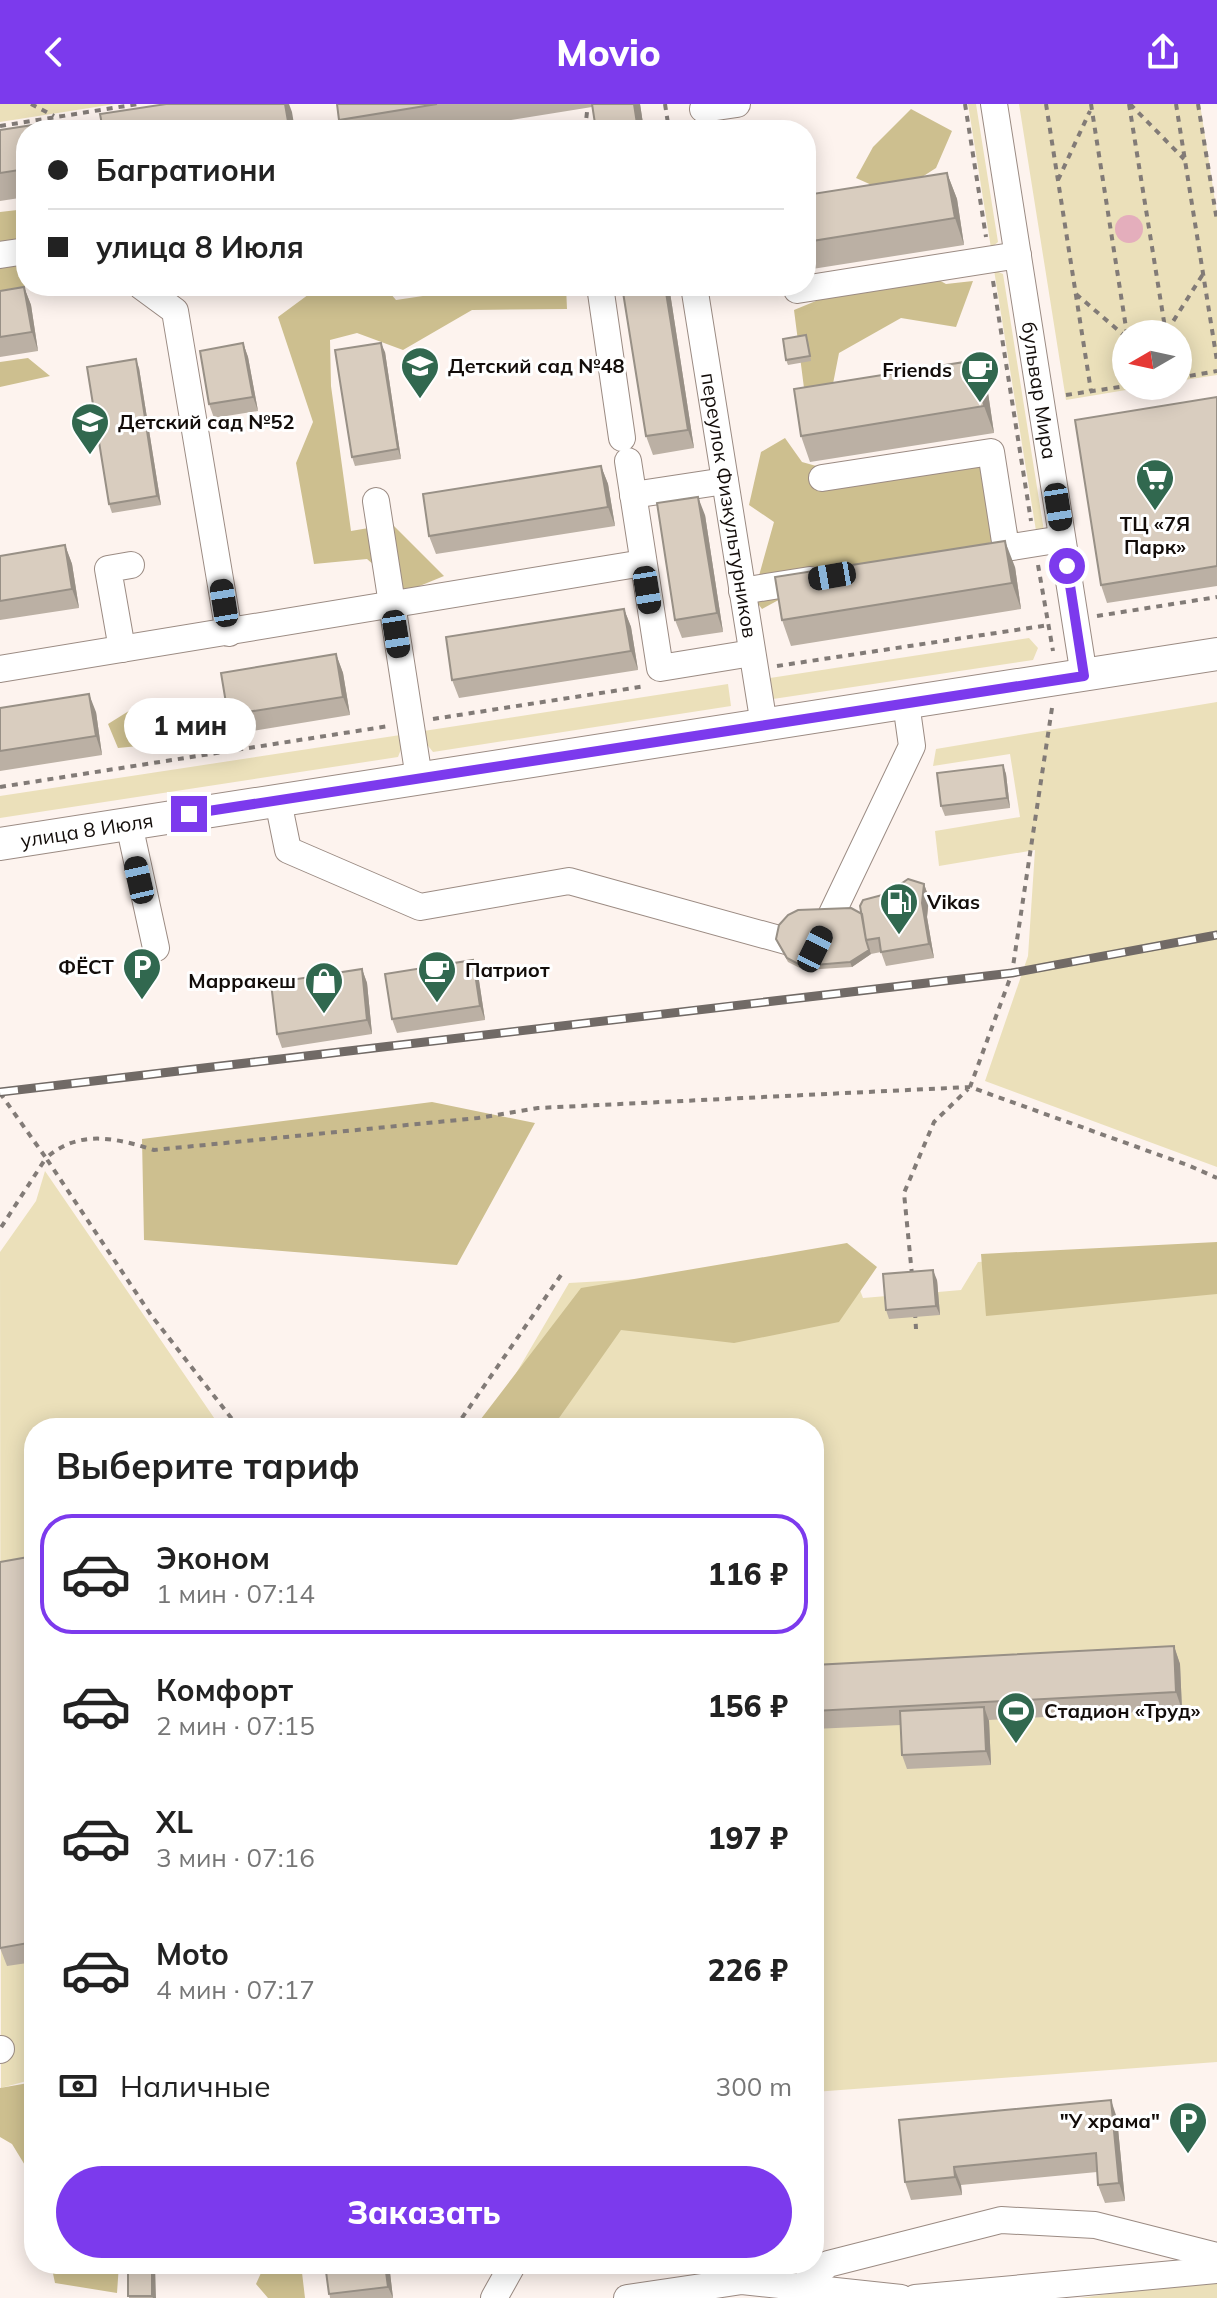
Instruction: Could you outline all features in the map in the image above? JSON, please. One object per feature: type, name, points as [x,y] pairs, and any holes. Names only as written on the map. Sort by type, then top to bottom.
[{"type":"main road","name":"улица 8 Июля","points":[[0,844],[1217,654]]},
{"type":"street","points":[[703,109],[737,104]]},
{"type":"street","name":"бульвар Мира","points":[[994,104],[1075,620],[1071,678]]},
{"type":"street","points":[[816,287],[1018,255]]},
{"type":"street","points":[[155,296],[175,311],[229,633]]},
{"type":"street","points":[[602,296],[660,668],[754,661]]},
{"type":"street","name":"переулок Физкультурников","points":[[696,296],[764,725]]},
{"type":"street","points":[[822,478],[991,452],[1006,548],[1062,539]]},
{"type":"street","points":[[633,495],[725,481]]},
{"type":"street","points":[[376,501],[419,778]]},
{"type":"street","points":[[0,669],[643,563]]},
{"type":"street","points":[[122,649],[108,569],[131,565]]},
{"type":"street","points":[[742,591],[832,576]]},
{"type":"street","points":[[278,801],[288,850],[420,907],[569,881],[815,949],[912,746],[906,703]]},
{"type":"street","points":[[129,824],[156,948]]},
{"type":"street","points":[[824,2267],[1001,2220],[1095,2225],[1213,2255],[1216,2270],[915,2298]]},
{"type":"street","points":[[494,2298],[507,2274]]},
{"type":"street","points":[[801,2287],[816,2274]]},
{"type":"street","points":[[627,2298],[742,2281],[901,2298]]},
{"type":"path","points":[[31,104],[57,117]]},
{"type":"path","points":[[38,120],[138,104]]},
{"type":"path","points":[[912,1282],[904,1193],[934,1122],[970,1087],[1012,973],[1071,678],[1049,625],[965,104]]},
{"type":"path","points":[[1046,104],[1091,391]]},
{"type":"path","points":[[1129,104],[1185,160]]},
{"type":"path","points":[[1129,104],[1164,320]]},
{"type":"path","points":[[1176,104],[1217,361]]},
{"type":"path","points":[[1198,104],[1217,221]]},
{"type":"path","points":[[1058,180],[1091,107]]},
{"type":"path","points":[[1091,107],[1124,320]]},
{"type":"path","points":[[586,120],[587,112]]},
{"type":"path","points":[[1174,320],[1203,274]]},
{"type":"path","points":[[1076,294],[1112,324]]},
{"type":"path","points":[[1192,375],[1217,371]]},
{"type":"path","points":[[1063,380],[1066,395],[1112,388]]},
{"type":"path","points":[[754,661],[1049,625],[1217,597]]},
{"type":"path","points":[[0,787],[661,684]]},
{"type":"path","points":[[0,1229],[46,1158],[61,1145],[94,1137],[120,1140],[154,1150],[478,1118],[538,1108],[970,1087],[1217,1178]]},
{"type":"path","points":[[0,1093],[151,1315],[231,1418]]},
{"type":"path","points":[[462,1418],[561,1275]]},
{"type":"path","points":[[914,1297],[916,1329]]},
{"type":"shaded area","points":[[0,104],[115,104],[0,122]]},
{"type":"shaded area","points":[[968,104],[976,104],[998,242],[991,248]]},
{"type":"shaded area","points":[[1019,104],[1200,104],[1217,214],[1217,375],[1192,379],[1192,320],[1112,320],[1112,392],[1066,400]]},
{"type":"shaded area","points":[[911,109],[952,131],[936,168],[894,195],[856,178],[873,147]]},
{"type":"shaded area","points":[[16,210],[16,293],[0,299],[0,212]]},
{"type":"shaded area","points":[[1129,215],[1139,219],[1143,229],[1139,239],[1129,243],[1119,239],[1115,229],[1119,219]]},
{"type":"shaded area","points":[[908,263],[946,284],[973,281],[956,327],[901,318],[839,353],[831,394],[804,388],[794,310]]},
{"type":"shaded area","points":[[994,270],[1003,274],[1044,531],[1037,537]]},
{"type":"shaded area","points":[[306,296],[393,296],[396,300],[423,296],[566,296],[567,309],[472,310],[403,350],[357,333],[330,340],[331,386],[351,531],[392,524],[444,576],[405,592],[367,559],[314,564],[296,463],[313,422],[278,317]]},
{"type":"shaded area","points":[[28,358],[50,376],[0,387],[0,362]]},
{"type":"shaded area","points":[[785,438],[802,462],[827,469],[997,443],[998,482],[1018,532],[981,546],[828,573],[762,609],[753,597],[774,522],[749,505],[761,452]]},
{"type":"shaded area","points":[[1029,638],[1038,648],[1033,660],[773,699],[770,678]]},
{"type":"shaded area","points":[[728,684],[731,706],[433,752],[417,732]]},
{"type":"shaded area","points":[[1217,702],[1217,1167],[985,1081],[1028,956],[1035,850],[939,866],[935,831],[1020,817],[1010,754],[933,766],[936,749]]},
{"type":"shaded area","points":[[207,707],[210,739],[118,748],[108,724],[132,709]]},
{"type":"shaded area","points":[[407,734],[398,757],[0,818],[0,796]]},
{"type":"shaded area","points":[[432,1102],[535,1123],[457,1265],[144,1240],[142,1139]]},
{"type":"shaded area","points":[[45,1171],[214,1418],[24,1418],[24,2082],[1,2088],[0,1252],[36,1201]]},
{"type":"shaded area","points":[[1217,1242],[1217,1294],[986,1316],[981,1254]]},
{"type":"shaded area","points":[[847,1243],[877,1267],[839,1322],[734,1343],[621,1330],[559,1418],[482,1418],[581,1288]]},
{"type":"shaded area","name":"Стадион «Труд»","points":[[1217,1248],[1217,2062],[824,2091],[824,1418],[490,1418],[569,1283],[851,1267],[863,1298],[887,1296],[886,1284],[937,1280],[938,1292],[961,1290],[978,1262]]},
{"type":"shaded area","points":[[24,2084],[24,2164],[12,2144],[0,2137],[0,2088]]},
{"type":"shaded area","points":[[53,2274],[118,2274],[117,2293],[55,2283]]},
{"type":"shaded area","points":[[260,2274],[302,2274],[305,2298],[268,2298],[256,2284]]},
{"type":"shaded area","points":[[1179,2284],[1217,2284],[1217,2298],[1080,2298]]},
{"type":"building","points":[[166,104],[285,104],[288,120],[101,120],[100,114]]},
{"type":"building","points":[[337,104],[437,104],[339,120]]},
{"type":"building","points":[[592,104],[634,104],[636,120],[594,120]]},
{"type":"building","points":[[16,128],[16,171],[0,173],[0,130]]},
{"type":"building","points":[[947,173],[955,218],[816,240],[816,193]]},
{"type":"building","points":[[16,288],[16,296],[26,296],[32,332],[0,337],[0,291]]},
{"type":"building","points":[[624,296],[667,296],[688,430],[646,436]]},
{"type":"building","points":[[806,335],[810,356],[786,360],[783,339]]},
{"type":"building","points":[[243,343],[253,397],[209,404],[200,351]]},
{"type":"building","points":[[381,343],[398,449],[352,457],[335,350]]},
{"type":"building","points":[[136,359],[157,496],[109,504],[87,367]]},
{"type":"building","points":[[977,360],[984,406],[801,436],[794,389]]},
{"type":"building","name":"ТЦ «7Я Парк»","points":[[1217,397],[1217,566],[1101,585],[1075,420]]},
{"type":"building","points":[[601,466],[608,507],[429,536],[423,494]]},
{"type":"building","points":[[698,497],[717,613],[675,620],[657,503]]},
{"type":"building","points":[[1005,541],[1012,583],[782,620],[775,577]]},
{"type":"building","points":[[65,545],[72,589],[0,601],[0,556]]},
{"type":"building","points":[[624,609],[631,651],[452,680],[446,637]]},
{"type":"building","points":[[336,654],[343,697],[228,715],[221,673]]},
{"type":"building","points":[[89,694],[96,736],[0,751],[0,708]]},
{"type":"building","points":[[1003,765],[1007,798],[941,806],[937,773]]},
{"type":"building","name":"Vikas","points":[[908,879],[924,884],[922,903],[929,944],[881,952],[879,938],[866,940],[860,906],[863,900],[886,894]]},
{"type":"building","points":[[851,908],[862,914],[869,950],[850,962],[802,966],[787,958],[776,939],[779,925],[788,915],[798,910]]},
{"type":"building","name":"Патриот","points":[[473,960],[480,1006],[392,1019],[385,974]]},
{"type":"building","name":"Марракеш","points":[[362,969],[367,1020],[277,1034],[271,983]]},
{"type":"building","points":[[933,1270],[936,1306],[886,1310],[883,1274]]},
{"type":"building","points":[[24,1558],[24,1944],[0,1948],[0,1562]]},
{"type":"building","points":[[1174,1646],[1176,1692],[824,1710],[824,1664]]},
{"type":"building","points":[[984,1707],[986,1751],[902,1755],[900,1711]]},
{"type":"building","points":[[1111,2100],[1119,2183],[1098,2185],[1096,2153],[954,2167],[955,2177],[905,2182],[899,2120]]},
{"type":"building","points":[[128,2274],[152,2274],[152,2296],[128,2296]]},
{"type":"building","points":[[326,2274],[386,2274],[388,2287],[329,2294]]},
{"type":"railway","points":[[0,1092],[1012,973],[1217,935]]},
{"type":"place","name":"Детский сад №48","points":[[420,400]]},
{"type":"place","name":"Friends","points":[[980,404]]},
{"type":"place","name":"Детский сад №52","points":[[90,456]]},
{"type":"place","name":"ТЦ «7Я Парк»","points":[[1155,512]]},
{"type":"place","name":"Vikas","points":[[899,936]]},
{"type":"place","name":"ФЁСТ","points":[[142,1001]]},
{"type":"place","name":"Патриот","points":[[437,1004]]},
{"type":"place","name":"Марракеш","points":[[324,1015]]},
{"type":"place","name":"Стадион «Труд»","points":[[1016,1745]]},
{"type":"place","name":"\"У храма\"","points":[[1188,2155]]},
{"type":"route","points":[[189,814],[1084,676],[1067,566]]}]
